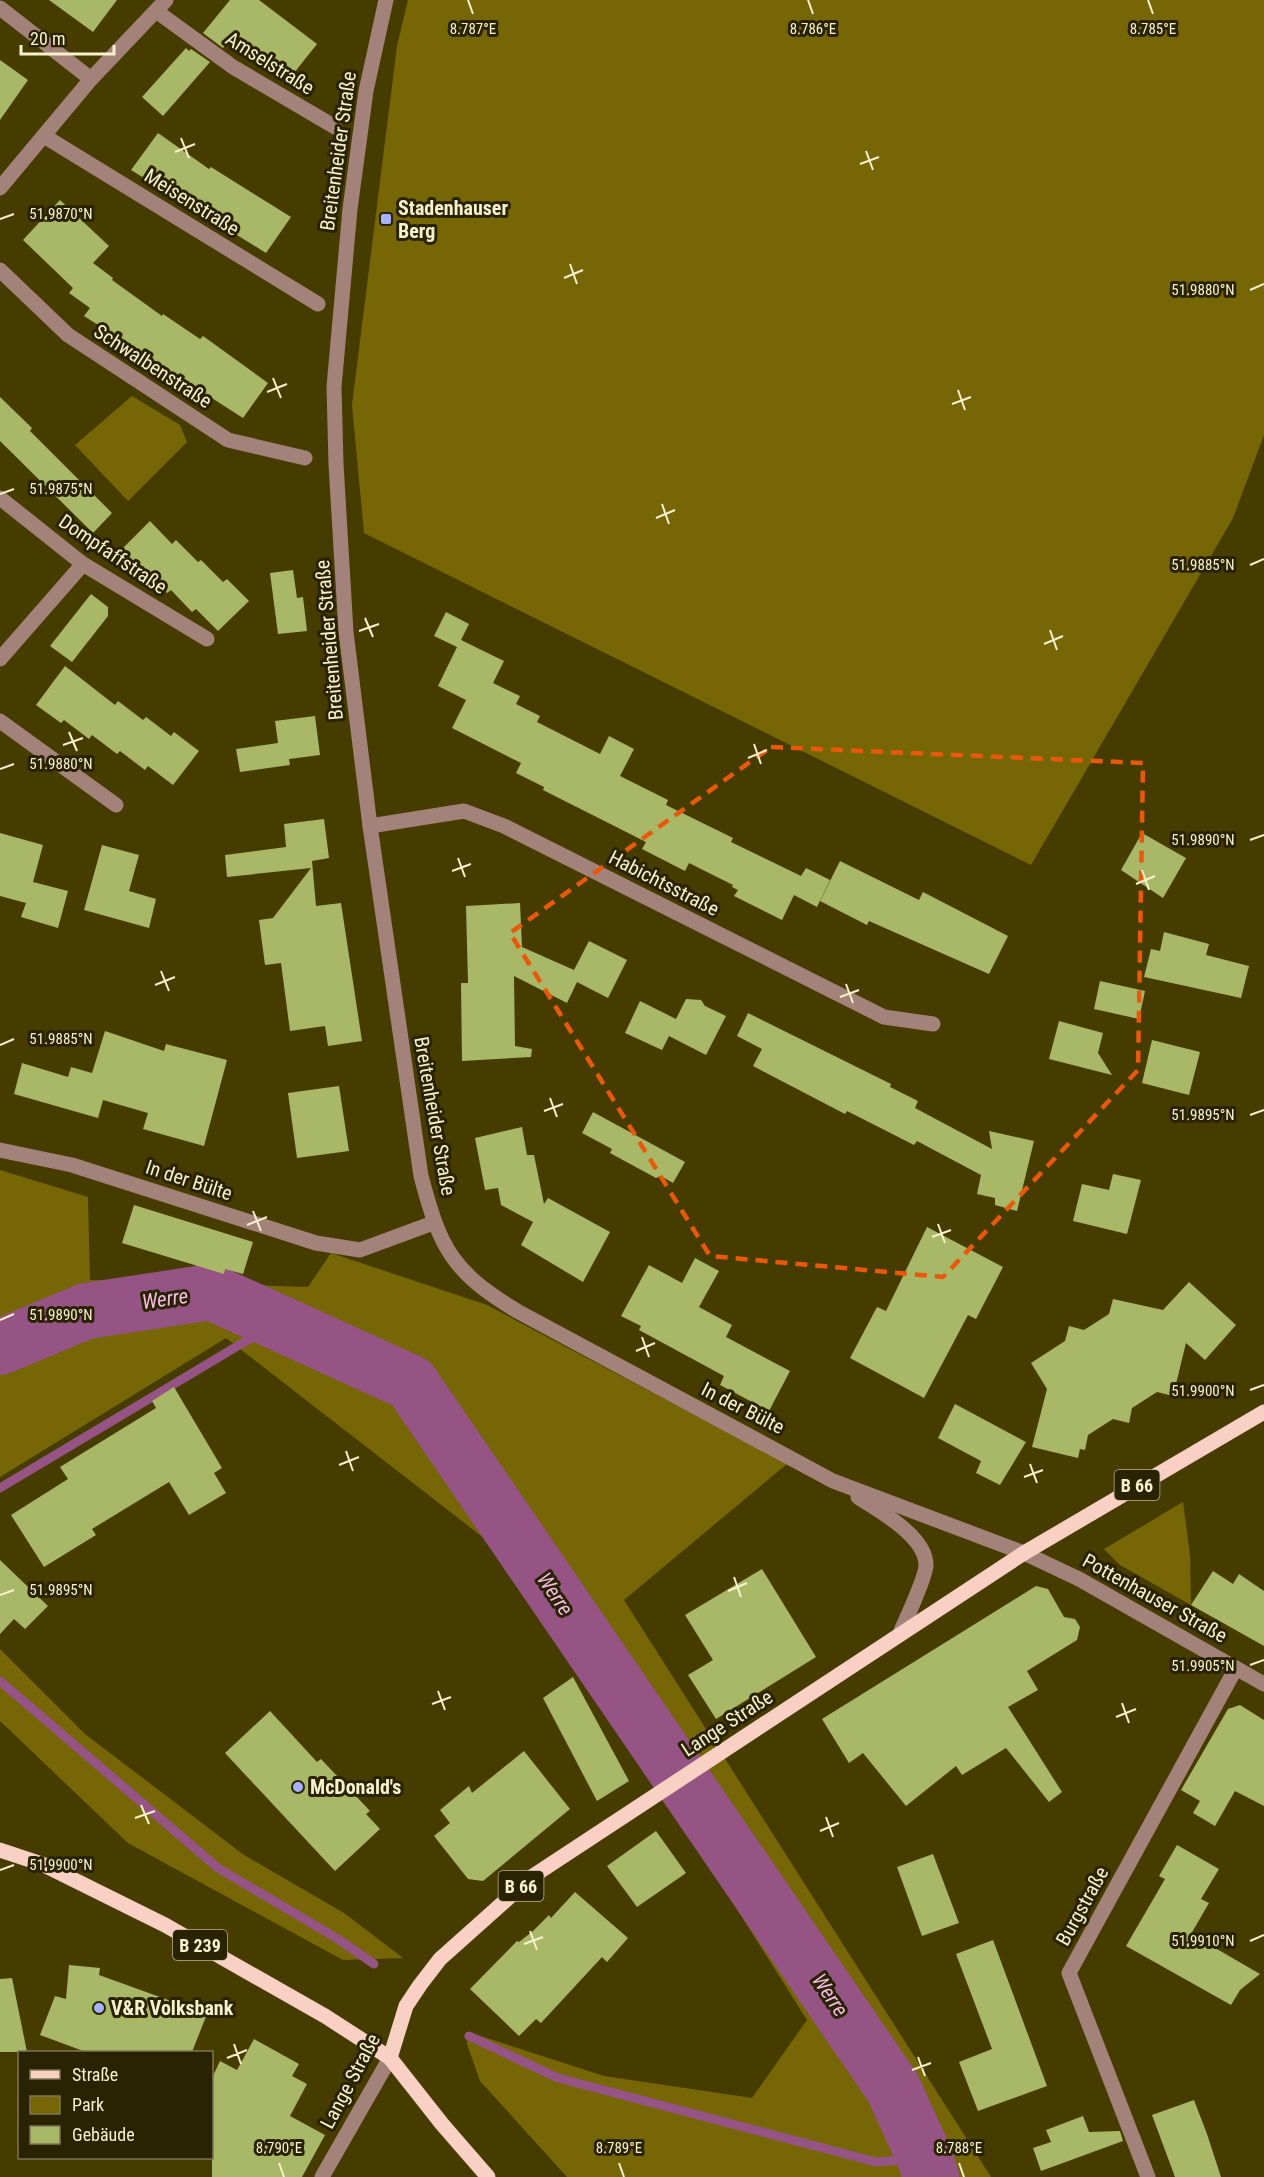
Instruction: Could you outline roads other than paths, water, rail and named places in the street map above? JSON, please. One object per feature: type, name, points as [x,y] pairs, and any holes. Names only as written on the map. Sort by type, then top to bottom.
[{"type":"main road","name":"Lange Straße","points":[[390,2058],[409,2000],[440,1959],[533,1876],[901,1631],[1024,1553],[1264,1412]]},
{"type":"main road","name":"B 239","points":[[0,1850],[42,1864],[165,1924],[325,2016],[390,2058]]},
{"type":"main road","points":[[390,2058],[442,2124],[488,2177]]},
{"type":"street","name":"Breitenheider Straße","points":[[386,0],[366,91],[349,220],[334,387],[346,632],[370,826],[421,1176],[433,1223],[444,1247],[460,1267]]},
{"type":"street","points":[[0,188],[91,79],[161,6]]},
{"type":"street","name":"Amselstraße","points":[[161,6],[233,67],[335,127]]},
{"type":"street","points":[[0,8],[91,79]]},
{"type":"street","name":"Meisenstraße","points":[[44,136],[318,304]]},
{"type":"street","name":"Schwalbenstraße","points":[[0,270],[68,335],[228,440],[305,458]]},
{"type":"street","name":"Dompfaffstraße","points":[[0,498],[84,564],[207,639]]},
{"type":"street","points":[[0,659],[84,564]]},
{"type":"street","points":[[0,721],[116,805]]},
{"type":"street","name":"Habichtsstraße","points":[[370,826],[464,812],[474,815],[504,826],[884,1017],[933,1024]]},
{"type":"street","name":"In der Bülte","points":[[0,1150],[72,1165],[316,1243],[360,1250],[433,1223]]},
{"type":"street","name":"In der Bülte","points":[[460,1267],[486,1292],[517,1311],[833,1481],[1024,1553]]},
{"type":"street","points":[[833,1481],[901,1525],[920,1548],[926,1565],[901,1631]]},
{"type":"street","name":"Pottenhauser Straße","points":[[1024,1553],[1079,1579],[1264,1684]]},
{"type":"street","name":"Burgstraße","points":[[1148,2177],[1069,1972],[1236,1668]]},
{"type":"street","name":"Lange Straße","points":[[322,2177],[390,2058]]},
{"type":"waterway","name":"Werre","points":[[0,1347],[86,1311],[211,1292],[411,1383],[893,2088],[925,2158],[931,2177]]},
{"type":"waterway","points":[[0,1488],[276,1323]]},
{"type":"waterway","points":[[0,1681],[218,1868],[338,1939],[374,1964]]},
{"type":"waterway","points":[[469,2036],[558,2078],[876,2162],[925,2158]]},
{"type":"place","name":"Stadenhauser Berg","points":[[386,219]]},
{"type":"place","name":"McDonald's","points":[[298,1787]]},
{"type":"place","name":"V&R Volksbank","points":[[99,2008]]}]
